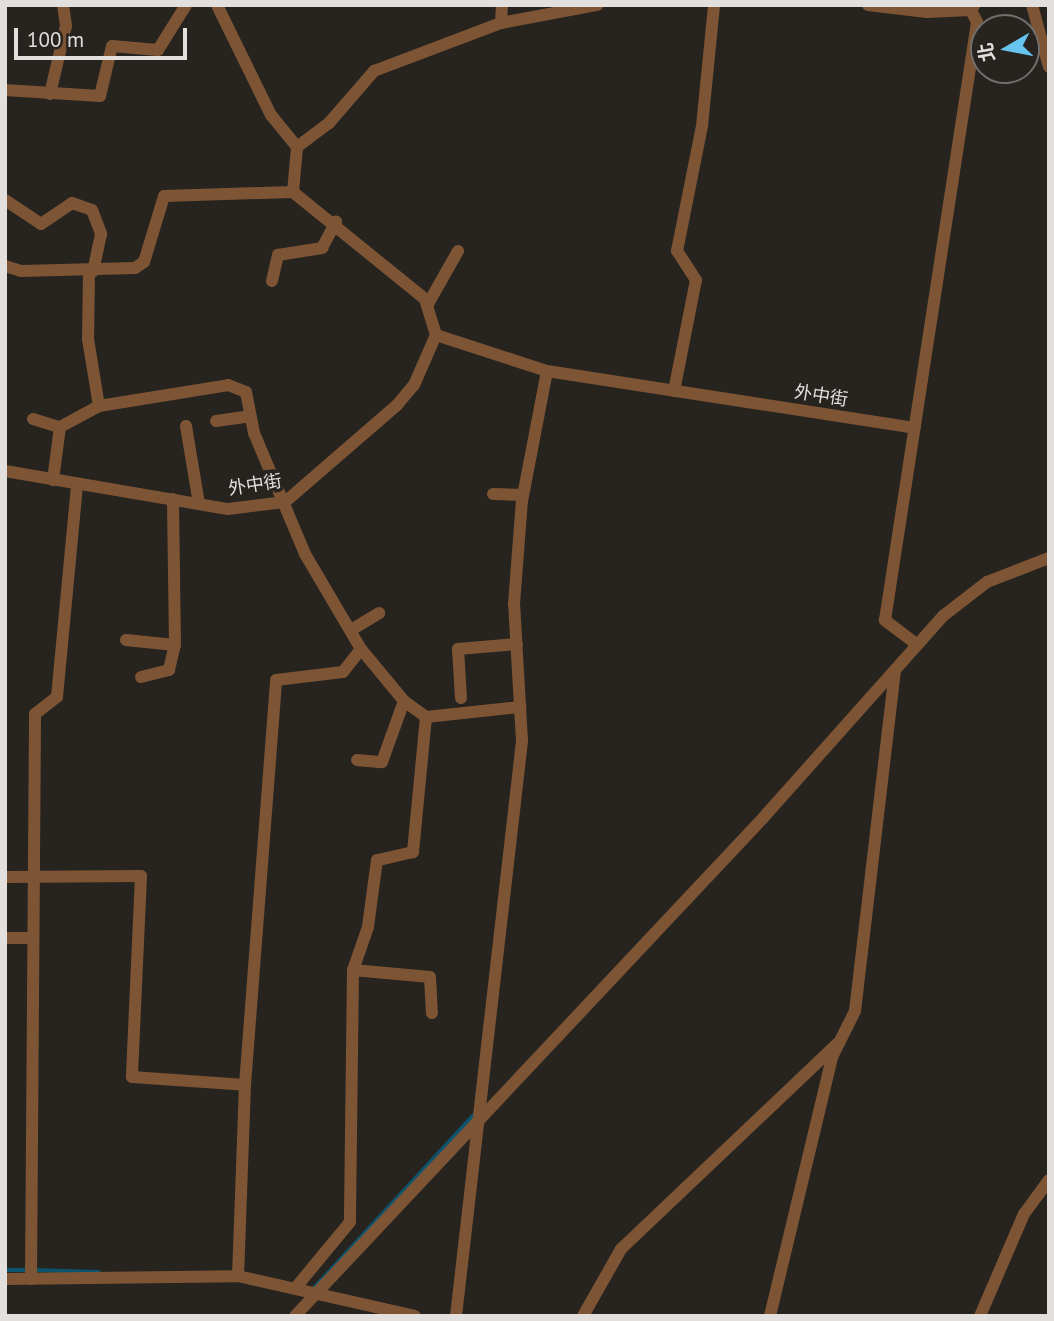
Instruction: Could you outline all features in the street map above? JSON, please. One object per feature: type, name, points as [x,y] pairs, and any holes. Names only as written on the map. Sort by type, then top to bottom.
[{"type":"street","points":[[50,94],[66,26],[63,5]]},
{"type":"street","points":[[5,90],[100,96],[112,46],[158,50],[186,5]]},
{"type":"street","points":[[217,5],[271,115],[297,148],[293,192]]},
{"type":"street","points":[[501,23],[502,5]]},
{"type":"street","points":[[297,148],[329,123],[374,71],[501,23],[597,5]]},
{"type":"street","points":[[674,391],[696,280],[677,251],[702,126],[714,5]]},
{"type":"street","points":[[868,5],[973,8],[976,22],[885,620],[915,643]]},
{"type":"street","points":[[1032,5],[1049,67]]},
{"type":"street","points":[[5,266],[91,271],[135,268],[144,262],[164,197],[293,192],[336,222],[428,304],[436,335]]},
{"type":"street","points":[[5,200],[41,224],[72,203],[92,210],[101,234],[91,271],[88,339],[99,407]]},
{"type":"street","points":[[272,281],[278,255],[322,248],[336,222]]},
{"type":"street","points":[[428,304],[458,251]]},
{"type":"street","name":"外中街","points":[[5,471],[78,486],[228,509],[285,502],[397,405],[414,385],[436,335],[547,371],[915,428]]},
{"type":"street","points":[[456,1316],[515,810],[520,707],[514,604],[523,495],[547,371]]},
{"type":"street","points":[[33,419],[60,428],[99,407],[237,385],[246,392],[250,416],[305,554],[360,649],[404,702],[426,717],[520,707]]},
{"type":"street","points":[[216,421],[250,416]]},
{"type":"street","points":[[186,426],[199,504]]},
{"type":"street","points":[[53,480],[60,428]]},
{"type":"street","points":[[31,1279],[35,713],[57,697],[78,486]]},
{"type":"street","points":[[493,494],[523,495]]},
{"type":"street","points":[[141,677],[169,670],[175,645],[173,499]]},
{"type":"street","points":[[295,1316],[772,808],[915,643],[988,582],[1049,558]]},
{"type":"street","points":[[351,630],[379,613]]},
{"type":"street","points":[[126,640],[175,645]]},
{"type":"street","points":[[461,698],[458,649],[517,644]]},
{"type":"street","points":[[238,1276],[245,1085],[276,680],[343,672],[360,649]]},
{"type":"street","points":[[770,1316],[839,1042],[855,1011],[895,669]]},
{"type":"street","points":[[357,760],[382,762],[404,702]]},
{"type":"street","points":[[297,1286],[350,1222],[353,970],[368,927],[377,860],[414,852],[426,717]]},
{"type":"street","points":[[5,877],[141,876],[132,1077],[245,1085]]},
{"type":"street","points":[[5,938],[33,938]]},
{"type":"street","points":[[353,970],[430,977],[432,1013]]},
{"type":"street","points":[[583,1316],[621,1249],[819,1056],[839,1042]]},
{"type":"street","points":[[980,1316],[1024,1214],[1049,1180]]},
{"type":"street","points":[[5,1279],[238,1276],[297,1286],[415,1316]]},
{"type":"waterway","points":[[315,1287],[473,1116]]},
{"type":"waterway","points":[[5,1270],[25,1270]]},
{"type":"waterway","points":[[34,1270],[99,1272]]}]
